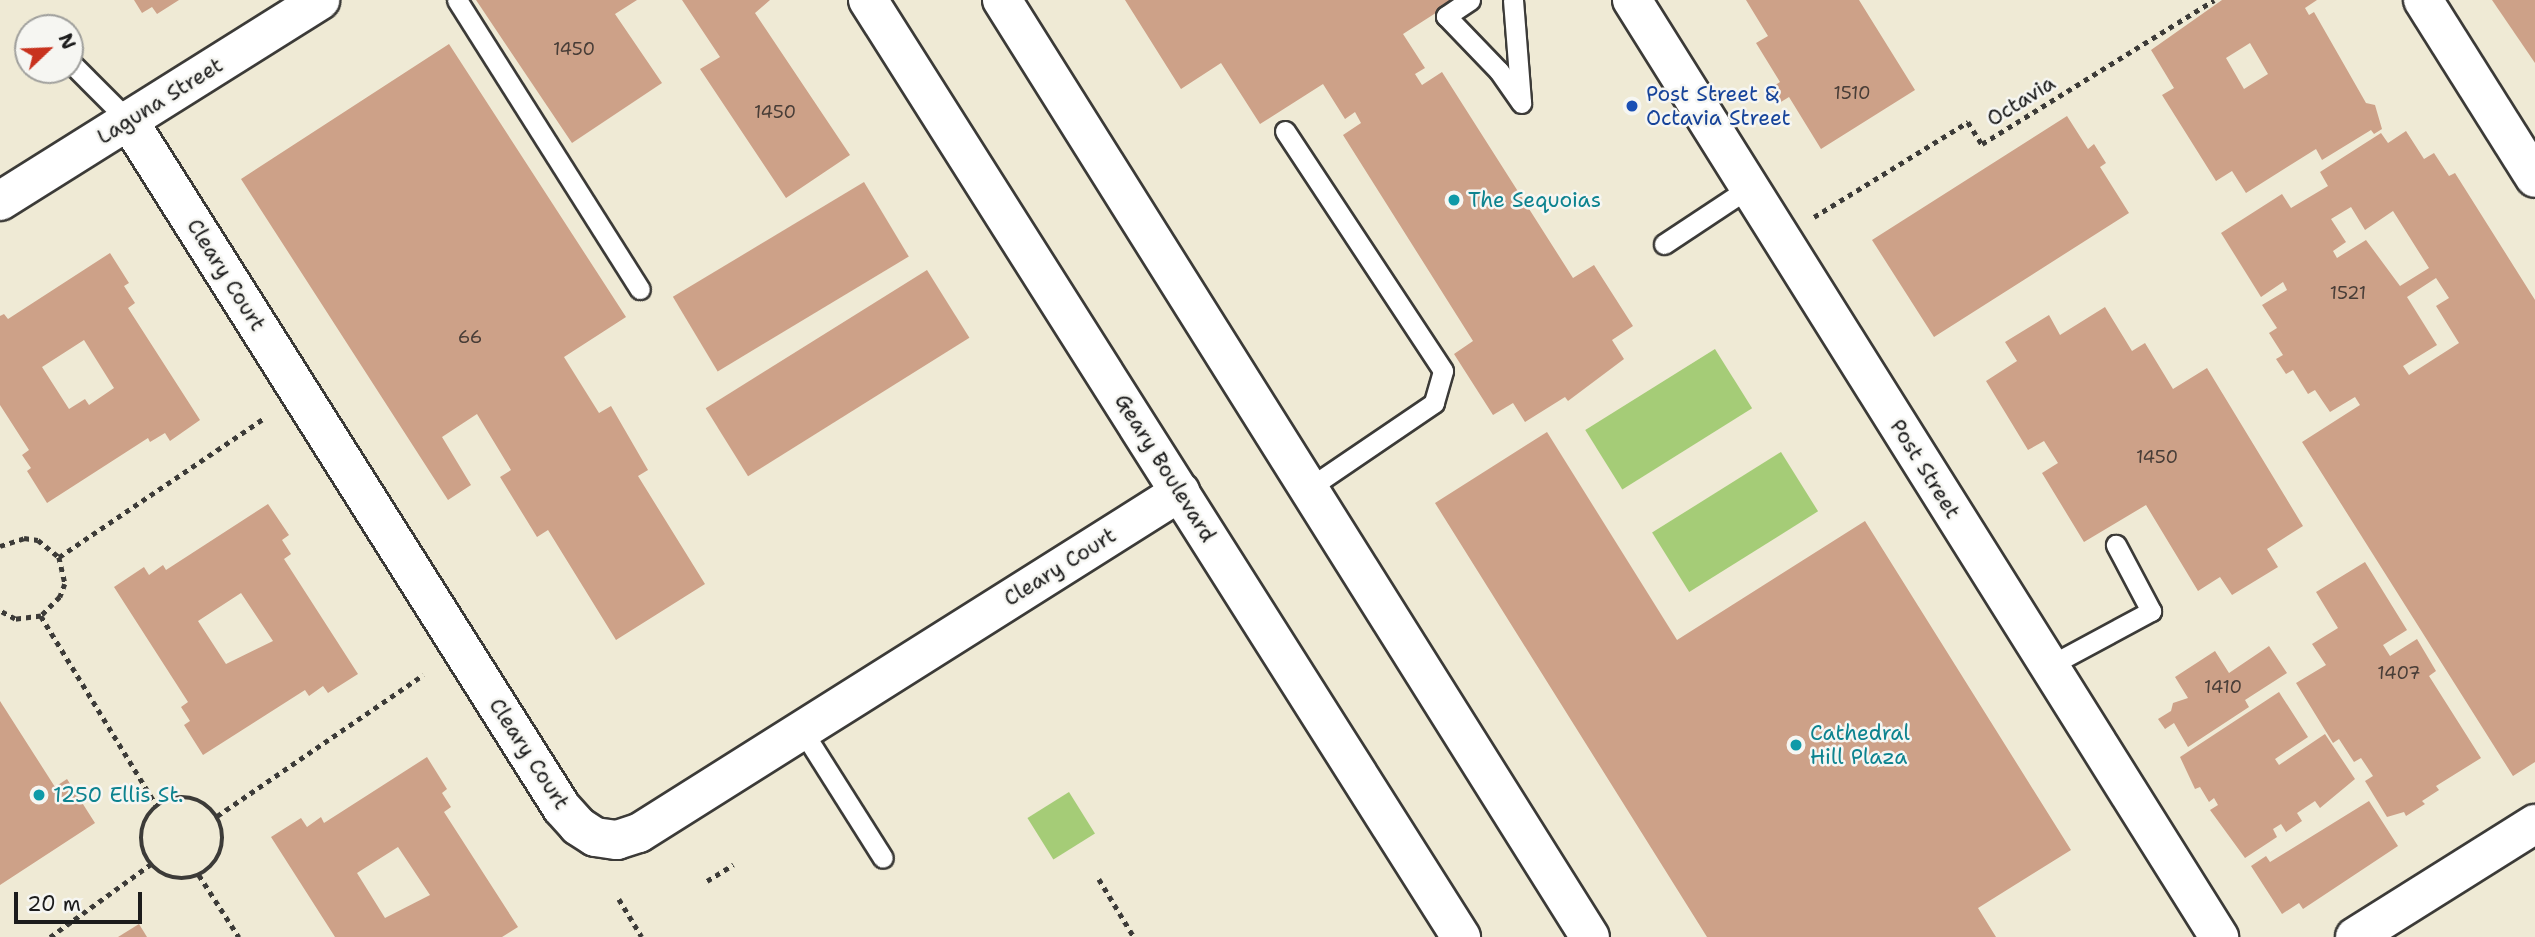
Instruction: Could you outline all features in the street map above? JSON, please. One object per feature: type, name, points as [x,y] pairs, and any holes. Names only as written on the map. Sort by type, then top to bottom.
[{"type":"street","name":"Laguna Street","points":[[0,201],[320,0]]},
{"type":"street","name":"Geary Boulevard","points":[[868,0],[1461,937]]},
{"type":"street","points":[[1002,0],[1590,937]]},
{"type":"street","name":"Post Street","points":[[1632,0],[2219,937]]},
{"type":"street","points":[[2423,0],[2535,178]]},
{"type":"street","name":"Cleary Court","points":[[128,120],[578,826],[595,837],[617,840],[639,833],[1180,492]]},
{"type":"street","points":[[2355,937],[2535,824]]},
{"type":"lane","points":[[457,0],[640,289]]},
{"type":"lane","points":[[1471,0],[1446,16],[1499,71],[1521,103],[1513,0]]},
{"type":"lane","points":[[84,76],[128,120]]},
{"type":"lane","points":[[1285,131],[1443,371],[1434,403],[1309,488]]},
{"type":"lane","points":[[1664,244],[1750,187]]},
{"type":"lane","points":[[2049,666],[2151,611],[2116,545]]},
{"type":"lane","points":[[802,730],[883,858]]},
{"type":"path","name":"Octavia","points":[[1781,237],[1968,121],[1982,144],[2214,0]]},
{"type":"path","points":[[59,557],[264,418]]},
{"type":"path","points":[[0,546],[24,538],[38,540],[59,557],[65,584],[60,597],[41,616],[15,619],[0,611]]},
{"type":"path","points":[[41,616],[157,806]]},
{"type":"path","points":[[216,816],[423,675]]},
{"type":"path","points":[[182,797],[208,806],[216,816],[222,829],[219,856],[199,875],[173,878],[151,864],[141,840],[148,816],[157,806],[182,797]]},
{"type":"path","points":[[50,937],[151,864]]},
{"type":"path","points":[[707,881],[733,865]]},
{"type":"path","points":[[199,875],[239,937]]},
{"type":"path","points":[[1099,879],[1134,937]]},
{"type":"path","points":[[619,899],[642,937]]},
{"type":"green space","points":[[1715,349],[1752,408],[1622,489],[1585,430]]},
{"type":"green space","points":[[1781,452],[1818,511],[1689,592],[1652,533]]},
{"type":"green space","points":[[1069,792],[1095,834],[1053,860],[1027,818]]},
{"type":"building","points":[[134,0],[179,0],[157,14],[152,7],[142,13]]},
{"type":"building","points":[[476,0],[637,0],[615,14],[662,83],[572,143]]},
{"type":"building","points":[[682,0],[770,0],[755,13],[850,155],[786,198],[700,69],[720,57]]},
{"type":"building","name":"The Sequoias","points":[[1125,0],[1456,0],[1403,34],[1425,68],[1415,74],[1422,85],[1442,72],[1573,278],[1594,265],[1633,326],[1612,340],[1624,359],[1568,401],[1565,397],[1525,422],[1513,403],[1493,415],[1454,354],[1473,341],[1343,135],[1361,123],[1355,112],[1345,119],[1323,84],[1260,124],[1221,63],[1181,89]]},
{"type":"building","points":[[1746,0],[1859,0],[1915,90],[1821,149],[1789,97],[1776,105],[1766,91],[1780,82],[1756,43],[1768,36]]},
{"type":"building","points":[[2222,0],[2317,0],[2305,8],[2309,15],[2314,12],[2366,103],[2375,105],[2382,129],[2374,134],[2371,130],[2322,160],[2316,149],[2246,193],[2232,171],[2216,181],[2162,95],[2174,88],[2151,50]],"holes":[[[2250,43],[2268,74],[2244,89],[2226,58]]]},
{"type":"building","points":[[2492,0],[2535,0],[2535,63]]},
{"type":"building","points":[[449,44],[626,317],[564,357],[599,413],[611,406],[648,470],[638,476],[705,584],[616,640],[548,530],[537,537],[500,477],[511,470],[477,414],[442,437],[471,485],[448,500],[241,179]]},
{"type":"building","points":[[2067,116],[2088,149],[2094,144],[2106,163],[2100,167],[2129,213],[1934,337],[1872,240]]},
{"type":"building","points":[[2406,131],[2424,159],[2434,153],[2449,176],[2455,173],[2535,300],[2535,762],[2513,776],[2302,442],[2360,405],[2355,397],[2330,412],[2315,390],[2308,394],[2293,370],[2286,374],[2276,359],[2283,355],[2269,333],[2277,328],[2262,305],[2287,290],[2283,282],[2261,297],[2221,233],[2282,194],[2291,208],[2328,186],[2320,172],[2381,133],[2388,143]],"holes":[[[2351,207],[2365,230],[2393,211],[2429,268],[2400,286],[2366,240],[2337,258],[2333,251],[2346,242],[2331,219]],[[2436,278],[2449,298],[2436,306],[2459,343],[2409,375],[2403,366],[2437,345],[2407,297]]]},
{"type":"building","points":[[864,182],[909,257],[718,371],[673,297]]},
{"type":"building","points":[[110,253],[129,283],[124,286],[135,303],[128,308],[200,420],[170,441],[165,433],[150,442],[148,438],[47,503],[27,471],[31,468],[22,455],[29,450],[0,405],[0,316],[4,314],[8,319]],"holes":[[[84,340],[114,388],[89,405],[85,399],[69,409],[42,367]]]},
{"type":"building","points":[[927,270],[969,338],[748,476],[706,408]]},
{"type":"building","points":[[2105,307],[2132,351],[2145,343],[2173,389],[2207,368],[2303,526],[2267,549],[2278,567],[2232,595],[2220,577],[2198,591],[2146,505],[2084,542],[2042,473],[2058,463],[2044,441],[2028,450],[1986,381],[2017,361],[2005,342],[2049,315],[2060,335]]},
{"type":"building","name":"Cathedral Hill Plaza","points":[[1547,432],[1677,640],[1865,521],[2071,850],[1978,908],[1996,937],[1707,937],[1435,503]]},
{"type":"building","points":[[268,504],[289,535],[282,540],[291,554],[284,559],[358,674],[328,693],[323,686],[309,696],[305,690],[203,755],[184,725],[190,721],[181,707],[188,702],[114,587],[144,567],[149,575],[163,565],[166,570]],"holes":[[[241,593],[273,641],[226,664],[198,621]]]},
{"type":"building","points":[[2365,562],[2407,630],[2383,645],[2390,656],[2417,639],[2436,671],[2429,676],[2481,758],[2436,786],[2439,790],[2422,801],[2425,804],[2406,816],[2404,812],[2387,817],[2365,781],[2373,776],[2361,758],[2354,762],[2339,739],[2333,743],[2296,683],[2326,665],[2312,644],[2338,628],[2316,592]]},
{"type":"building","points":[[2269,646],[2287,673],[2245,700],[2249,707],[2188,747],[2174,723],[2165,729],[2158,719],[2171,711],[2173,703],[2188,698],[2175,677],[2215,651],[2229,673]]},
{"type":"building","points":[[2279,692],[2308,737],[2275,759],[2279,765],[2325,734],[2355,779],[2320,808],[2315,801],[2297,813],[2302,821],[2286,832],[2281,824],[2273,829],[2277,837],[2245,858],[2210,810],[2218,805],[2214,798],[2209,802],[2200,787],[2195,789],[2180,757]]},
{"type":"building","name":"1250 Ellis St.","points":[[0,701],[55,787],[67,779],[95,823],[0,885]]},
{"type":"building","points":[[427,757],[447,789],[442,793],[451,807],[444,812],[518,927],[502,937],[335,937],[271,837],[301,818],[307,827],[321,817],[324,823]],"holes":[[[398,847],[430,895],[385,918],[357,873]]]},
{"type":"building","points":[[2369,801],[2398,846],[2303,909],[2299,903],[2282,914],[2251,866],[2266,856],[2270,862]]},
{"type":"building","points":[[139,924],[147,937],[118,937]]},
{"type":"place","name":"Post Street & Octavia Street","points":[[1632,106]]},
{"type":"place","name":"The Sequoias","points":[[1454,200]]},
{"type":"place","name":"Cathedral Hill Plaza","points":[[1796,745]]},
{"type":"place","name":"1250 Ellis St.","points":[[39,795]]}]
